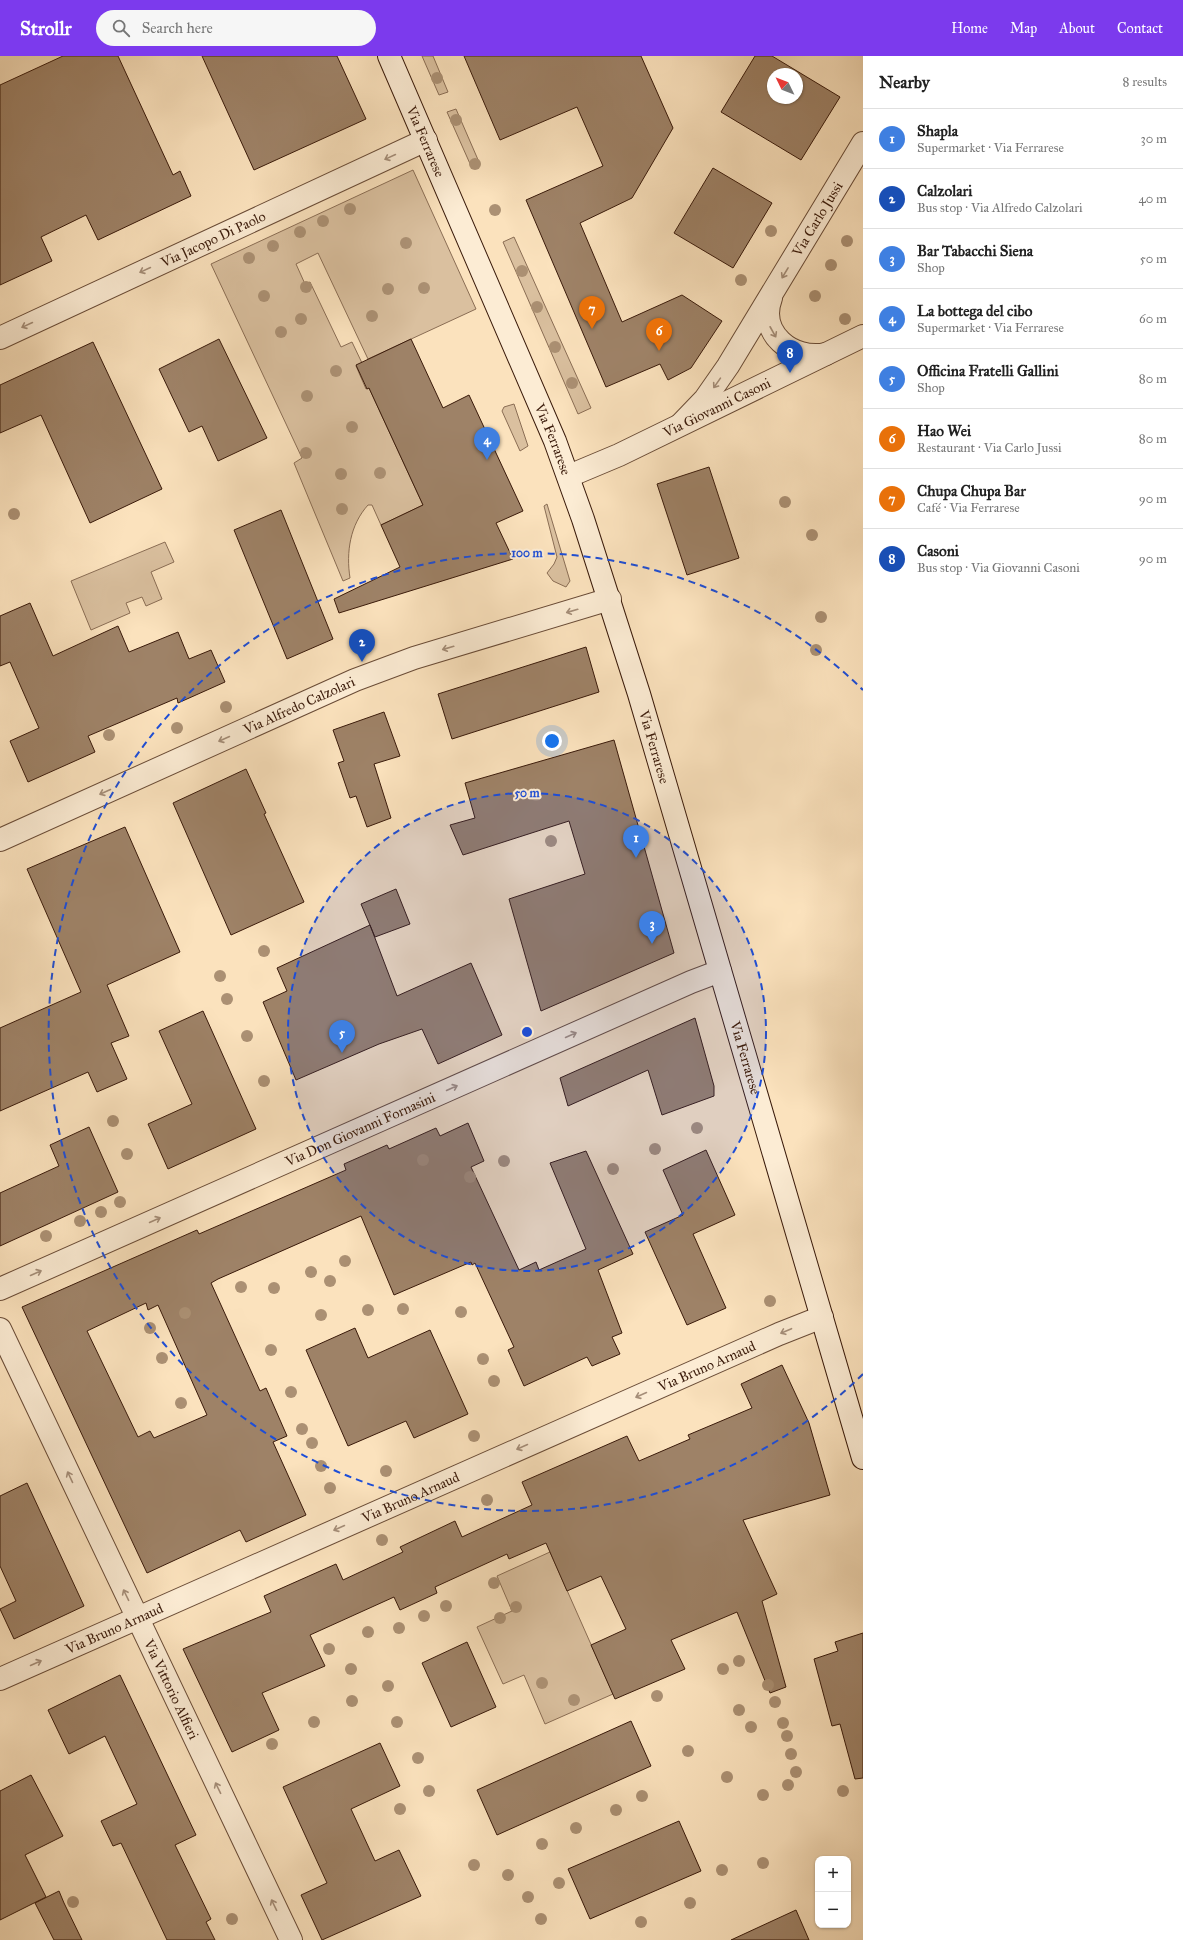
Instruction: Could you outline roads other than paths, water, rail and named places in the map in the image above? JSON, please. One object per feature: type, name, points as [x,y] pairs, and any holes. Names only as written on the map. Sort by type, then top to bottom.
[{"type":"street","name":"Via Ferrarese","points":[[389,56],[569,476],[610,599],[863,1458]]},
{"type":"street","name":"Via Jacopo Di Paolo","points":[[0,338],[426,140]]},
{"type":"street","name":"Via Carlo Jussi","points":[[681,424],[696,410],[716,384],[772,295],[863,143]]},
{"type":"street","name":"Via Carlo Jussi","points":[[772,295],[769,302],[768,318],[770,327],[779,341],[790,350],[802,355],[818,356],[830,353]]},
{"type":"street","name":"Via Giovanni Casoni","points":[[569,476],[619,454],[863,336]]},
{"type":"street","name":"Via Alfredo Calzolari","points":[[0,840],[367,676],[414,658],[610,599]]},
{"type":"street","name":"Via Don Giovanni Fornasini","points":[[0,1289],[691,982],[720,971]]},
{"type":"street","name":"Via Bruno Arnaud","points":[[0,1679],[772,1337],[822,1317]]},
{"type":"street","name":"Via Vittorio Alfieri","points":[[0,1330],[291,1940]]},
{"type":"place","name":"Chupa Chupa Bar","points":[[592,329]]},
{"type":"place","name":"Hao Wei","points":[[659,351]]},
{"type":"place","name":"Casoni","points":[[790,373]]},
{"type":"place","name":"La bottega del cibo","points":[[487,460]]},
{"type":"place","name":"Calzolari","points":[[362,662]]},
{"type":"place","name":"Shapla","points":[[636,858]]},
{"type":"place","name":"Bar Tabacchi Siena","points":[[652,944]]},
{"type":"place","name":"Officina Fratelli Gallini","points":[[342,1053]]}]
